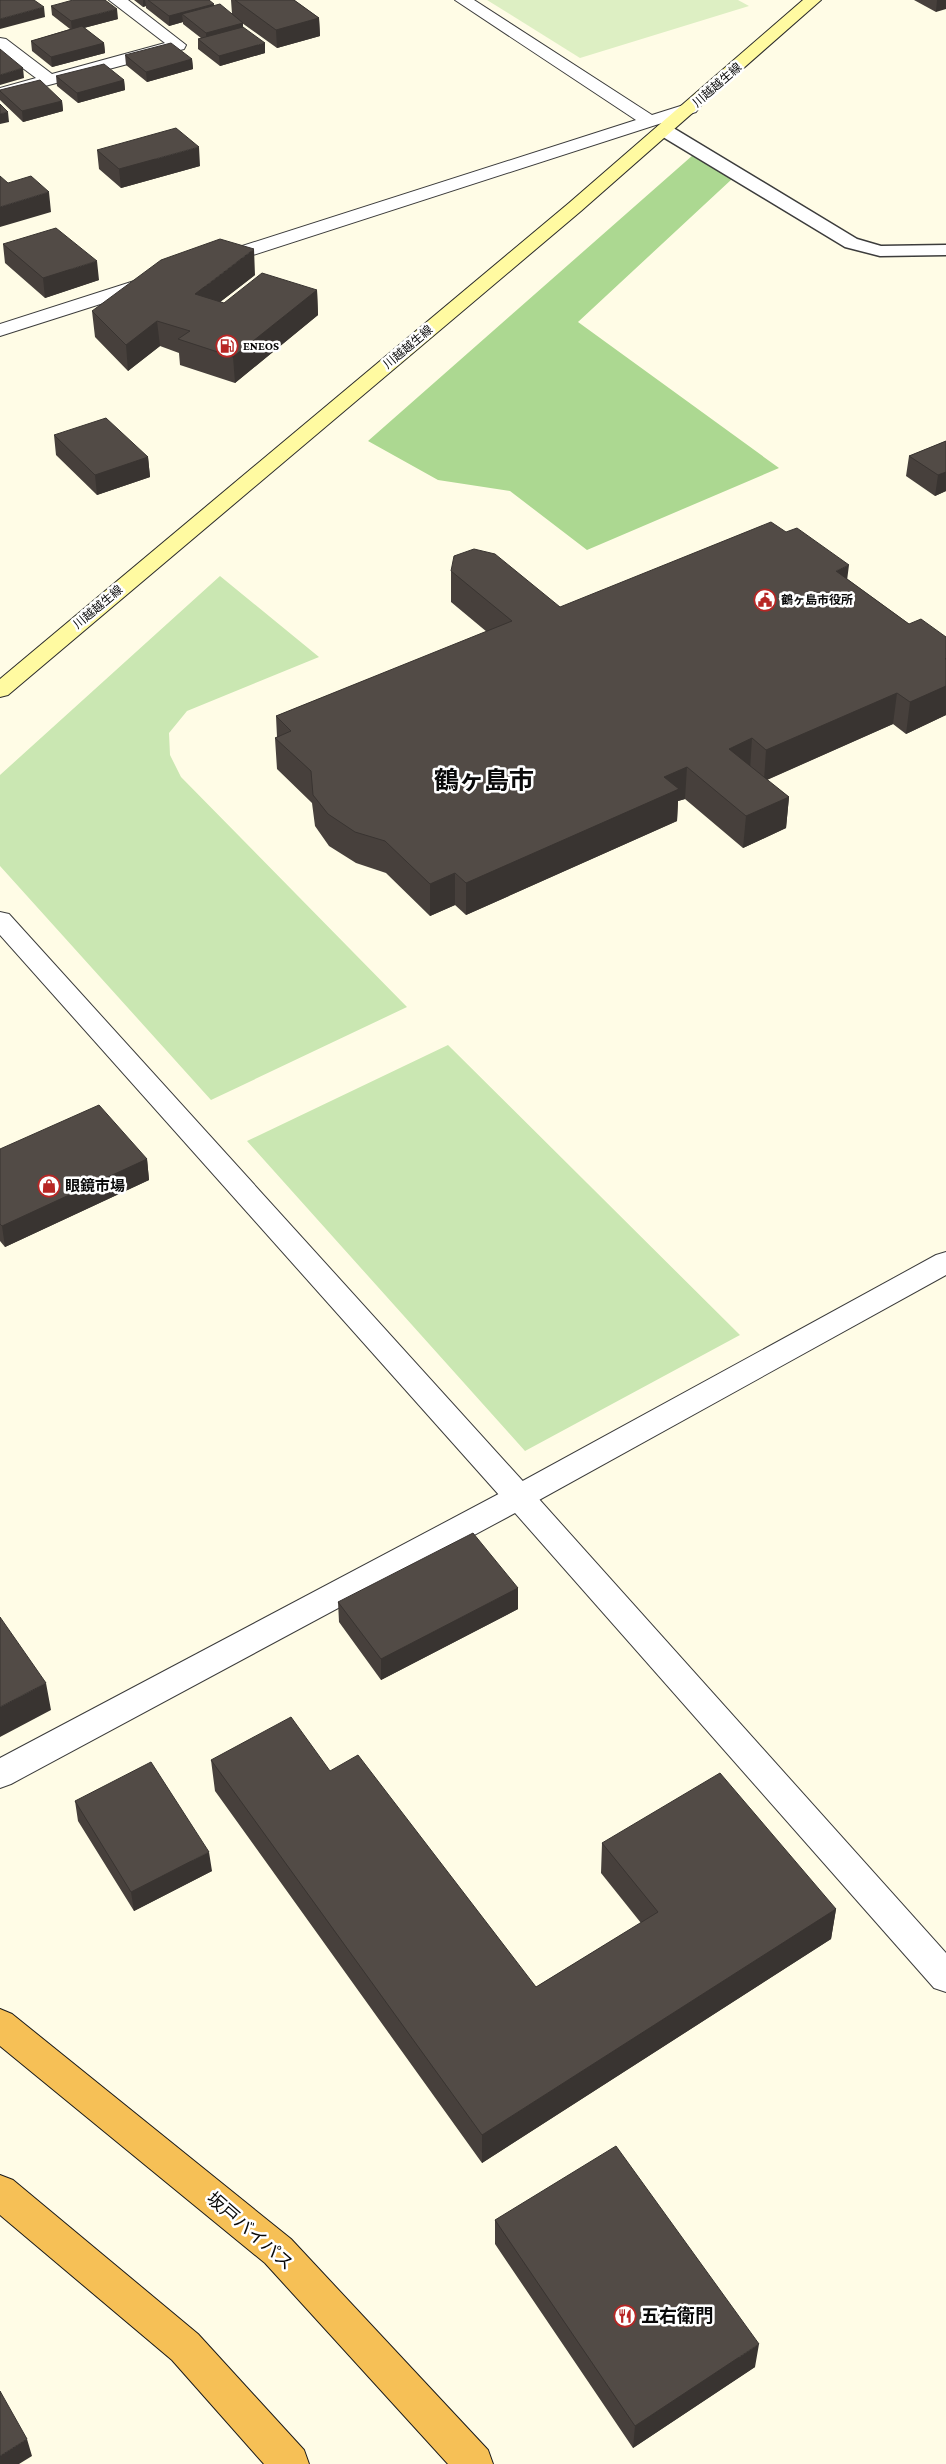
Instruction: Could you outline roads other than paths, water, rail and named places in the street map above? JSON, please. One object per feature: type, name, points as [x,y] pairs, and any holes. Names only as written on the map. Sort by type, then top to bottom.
[{"type":"highway","name":"坂戸バイパス","points":[[0,2025],[278,2251],[474,2464]]},
{"type":"highway","points":[[0,2192],[185,2347],[290,2464]]},
{"type":"main road","name":"川越越生線","points":[[0,690],[657,126],[690,108],[813,0]]},
{"type":"street","points":[[0,93],[178,45],[117,0]]},
{"type":"street","points":[[463,0],[657,126]]},
{"type":"street","points":[[0,43],[49,80]]},
{"type":"street","points":[[200,266],[657,126]]},
{"type":"street","points":[[0,330],[172,275]]},
{"type":"street","points":[[0,920],[519,1497],[946,1977]]},
{"type":"street","points":[[0,1774],[519,1497],[946,1262]]},
{"type":"lane","points":[[657,126],[851,243],[880,251],[946,250]]},
{"type":"place","name":"ENEOS","points":[[227,346]]},
{"type":"place","name":"鶴ヶ島市役所","points":[[765,600]]},
{"type":"place","name":"眼鏡市場","points":[[49,1186]]},
{"type":"place","name":"五右衛門","points":[[625,2316]]},
{"type":"district","name":"鶴ヶ島市","points":[[484,780]]}]
